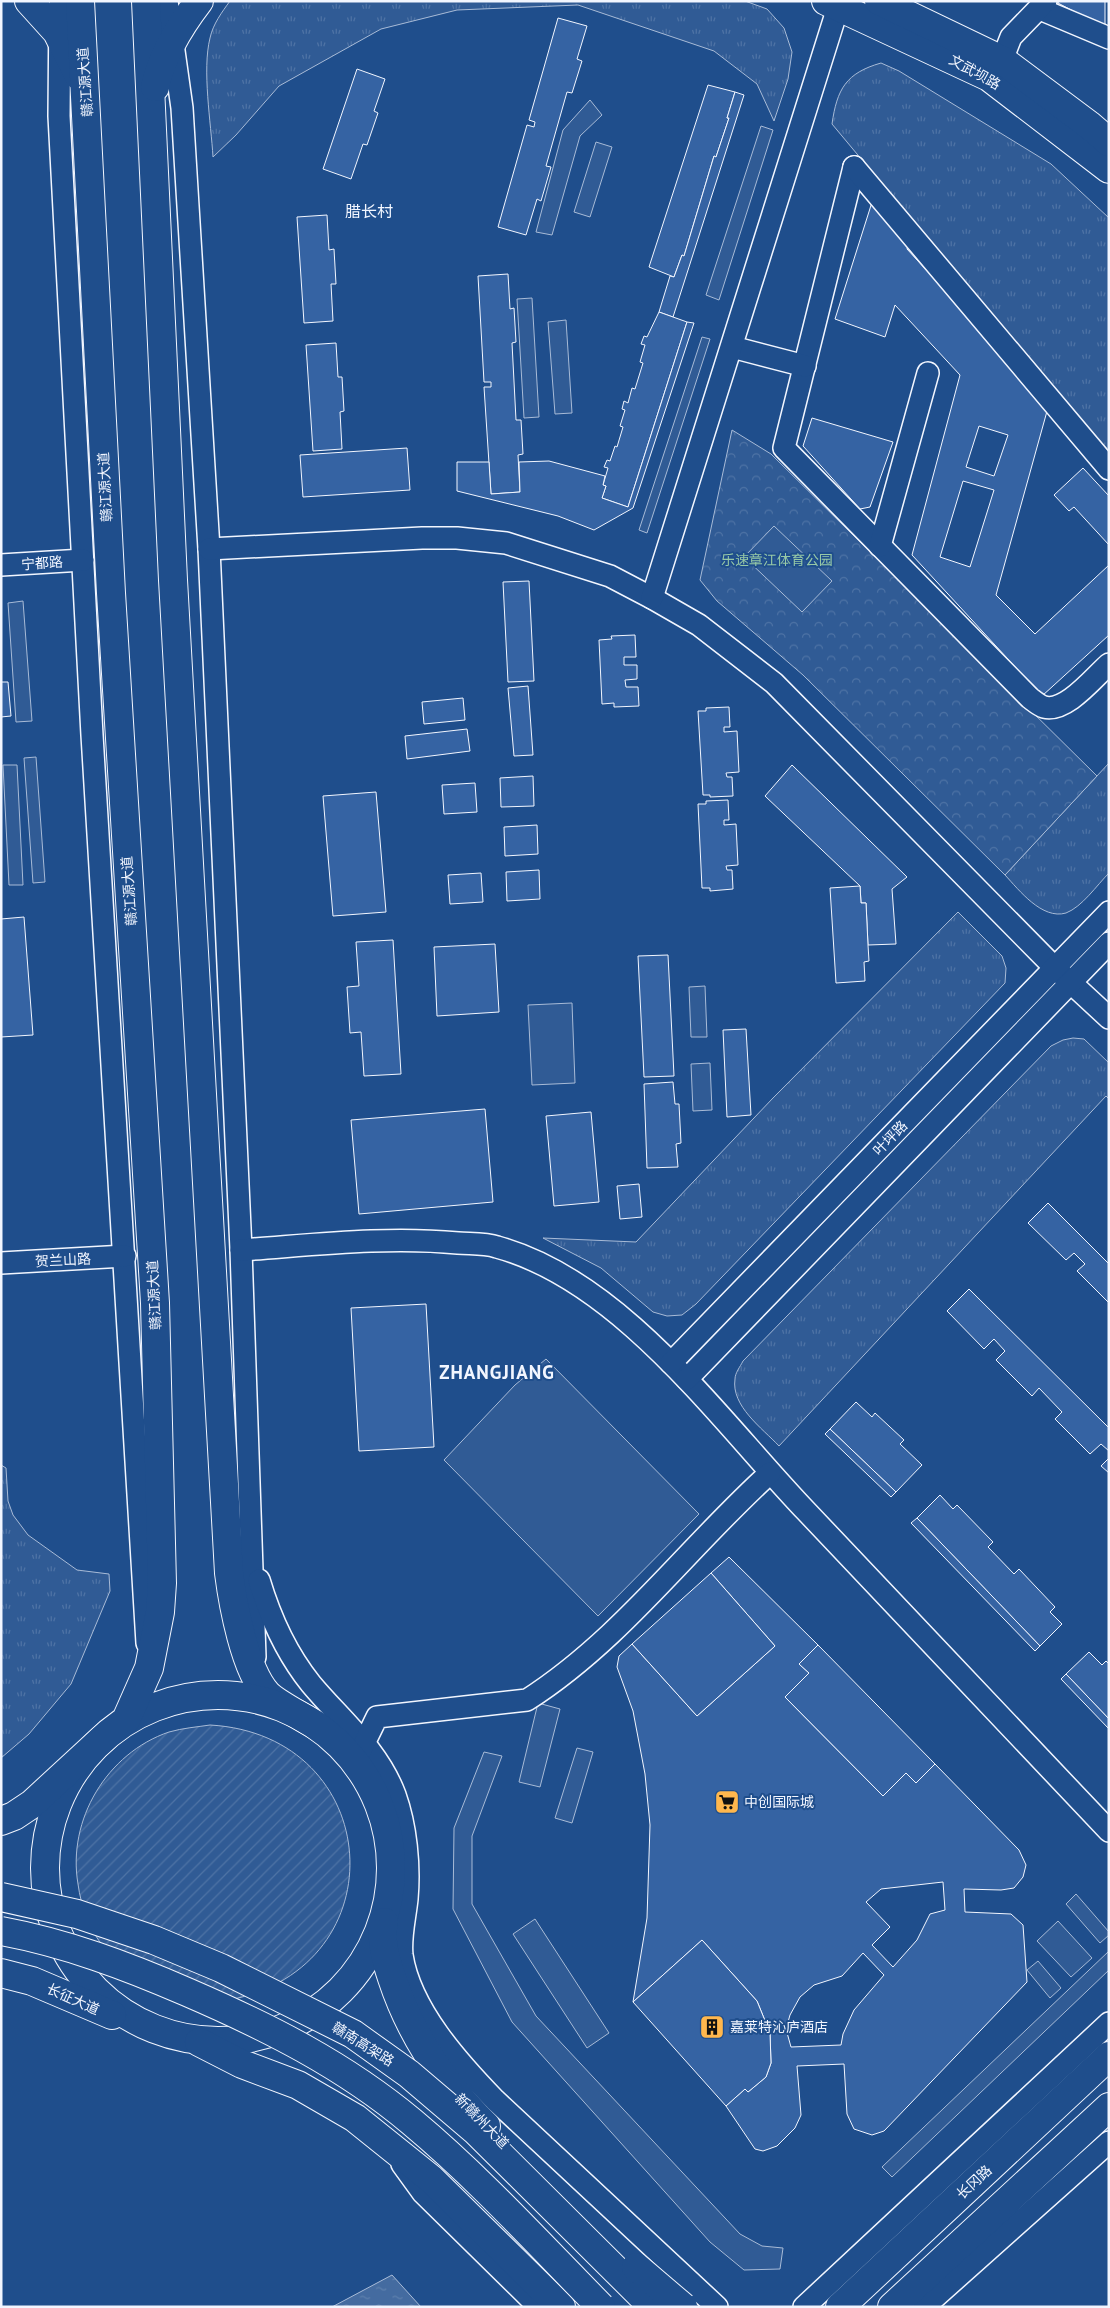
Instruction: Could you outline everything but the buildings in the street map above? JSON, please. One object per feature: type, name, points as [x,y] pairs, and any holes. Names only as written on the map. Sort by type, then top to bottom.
[{"type":"main road","points":[[29,1],[58,35],[76,68],[87,107]]},
{"type":"main road","name":"赣江源大道","points":[[80,1],[87,107],[110,594],[155,1303],[162,1583],[160,1612],[149,1668],[126,1720],[108,1733],[85,1756]]},
{"type":"main road","points":[[146,1],[173,580],[229,1573],[238,1624],[255,1672],[267,1694],[322,1729]]},
{"type":"main road","points":[[150,105],[156,81],[172,41],[199,1]]},
{"type":"main road","name":"文武坝路","points":[[879,1],[1002,60],[1109,142]]},
{"type":"main road","name":"文武坝路","points":[[835,3],[990,77],[1109,169]]},
{"type":"main road","points":[[108,1733],[136,1715],[166,1702],[206,1695],[231,1694],[264,1700],[294,1712],[360,1752],[384,1822],[390,1855],[389,1889],[382,1922],[368,1954],[348,1982],[323,2006],[294,2024],[261,2036],[227,2041],[193,2040]]},
{"type":"main road","points":[[1,1821],[32,1804],[85,1756]]},
{"type":"main road","points":[[85,1756],[67,1782],[54,1811],[47,1842],[45,1873],[49,1905],[58,1935],[73,1963],[93,1988],[117,2009],[144,2025],[193,2040],[242,2064],[298,2085],[355,2118],[432,2179],[561,2307]]},
{"type":"main road","name":"新赣州大道","points":[[389,1889],[381,1936],[388,1966],[409,2023],[440,2074],[480,2120],[668,2307]]},
{"type":"main road","name":"赣南高架路","points":[[1,1896],[77,1914],[154,1940],[229,1972],[353,2034],[409,2074],[476,2131],[653,2307]]},
{"type":"main road","points":[[1,1931],[28,1936],[101,1956],[273,2030],[342,2070],[411,2121],[470,2174],[600,2307]]},
{"type":"main road","name":"长征大道","points":[[1,1974],[32,1981],[68,1995],[102,2012],[144,2025]]},
{"type":"main road","name":"长冈路","points":[[840,2307],[1109,2056]]},
{"type":"main road","points":[[892,2307],[1109,2108]]},
{"type":"main road","points":[[476,2131],[683,2307]]},
{"type":"street","points":[[60,1],[58,35],[59,116],[83,560],[149,1668]]},
{"type":"street","points":[[167,1],[182,108],[209,549],[241,1250],[255,1672]]},
{"type":"street","points":[[652,598],[732,347],[835,3]]},
{"type":"street","points":[[1002,60],[1011,37],[1043,5],[1109,38]]},
{"type":"street","points":[[1109,469],[854,167],[784,448],[1030,698],[1044,707],[1058,706],[1069,702],[1109,664]]},
{"type":"street","points":[[732,347],[804,366]]},
{"type":"street","points":[[880,546],[928,373]]},
{"type":"street","points":[[209,549],[422,538],[458,538],[506,543],[610,576],[699,625],[774,683],[1055,968],[1109,1018]]},
{"type":"street","name":"宁都路","points":[[1,566],[83,560]]},
{"type":"street","name":"叶坪路","points":[[671,1363],[1109,912]]},
{"type":"street","name":"叶坪路","points":[[687,1379],[1109,943]]},
{"type":"street","points":[[241,1250],[401,1239],[495,1246],[531,1259],[565,1278],[621,1316],[687,1379],[770,1474],[1109,1831]]},
{"type":"street","name":"贺兰山路","points":[[1,1263],[125,1256]]},
{"type":"street","points":[[360,1752],[377,1717],[527,1700],[544,1689],[596,1648],[770,1474]]},
{"type":"street","points":[[251,1554],[275,1626],[294,1660],[360,1752],[383,1768],[395,1795],[402,1823],[408,1878],[402,1956],[411,1985],[426,2015],[468,2073],[717,2307]]},
{"type":"street","points":[[804,2307],[1109,2023]]},
{"type":"street","points":[[382,2138],[423,2193],[539,2307]]},
{"type":"street","points":[[924,2307],[1109,2142]]},
{"type":"green space","points":[[230,1],[745,1],[767,9],[784,28],[792,52],[788,79],[774,121],[757,84],[714,51],[578,5],[457,10],[381,29],[279,86],[236,135],[213,157],[207,81],[208,51],[213,28]]},
{"type":"green space","points":[[881,63],[899,71],[1051,164],[1109,218],[1109,456],[832,124],[837,101],[845,84],[859,72]]},
{"type":"green space","name":"乐速章江体育公园","points":[[732,430],[771,454],[1097,776],[1005,875],[803,675],[717,601],[700,580]]},
{"type":"green space","points":[[1109,763],[1109,873],[1072,910],[1057,914],[1048,912],[1032,902],[1005,875]]},
{"type":"green space","points":[[958,912],[1002,956],[1006,968],[1005,983],[696,1304],[682,1315],[667,1316],[653,1312],[601,1268],[543,1238],[636,1242],[773,1098]]},
{"type":"green space","points":[[1073,1038],[1084,1039],[1109,1063],[1109,1099],[1106,1096],[779,1446],[749,1416],[738,1398],[735,1389],[735,1377],[743,1361],[1051,1046],[1063,1040]]},
{"type":"green space","points":[[1,1465],[6,1468],[8,1501],[13,1515],[28,1535],[77,1570],[109,1574],[110,1591],[71,1684],[29,1734],[1,1758]]},
{"type":"green space","points":[[210,1725],[268,1738],[311,1768],[338,1808],[350,1854],[345,1901],[323,1945],[285,1979],[229,2000],[114,1953],[104,1947],[90,1925],[81,1901],[76,1860],[79,1836],[86,1813],[96,1792],[110,1772],[127,1756],[147,1742],[169,1732]]},
{"type":"shaded area","points":[[590,100],[602,115],[580,136],[552,235],[536,232],[563,130]]},
{"type":"shaded area","points":[[761,126],[773,130],[719,300],[706,295]]},
{"type":"shaded area","points":[[596,142],[612,147],[590,217],[574,212]]},
{"type":"shaded area","points":[[532,298],[539,417],[524,418],[517,299]]},
{"type":"shaded area","points":[[566,320],[572,413],[555,414],[548,322]]},
{"type":"shaded area","points":[[702,337],[710,339],[647,533],[639,530]]},
{"type":"shaded area","points":[[774,526],[832,581],[802,612],[744,557]]},
{"type":"shaded area","points":[[23,601],[32,721],[16,722],[8,603]]},
{"type":"shaded area","points":[[36,757],[45,882],[33,883],[24,758]]},
{"type":"shaded area","points":[[3,765],[17,765],[23,885],[9,885]]},
{"type":"shaded area","points":[[705,986],[707,1037],[691,1037],[689,987]]},
{"type":"shaded area","points":[[572,1003],[575,1083],[532,1085],[528,1005]]},
{"type":"shaded area","points":[[710,1063],[712,1110],[693,1111],[691,1064]]},
{"type":"shaded area","points":[[546,1359],[699,1514],[598,1616],[444,1460],[515,1385]]},
{"type":"shaded area","points":[[538,1703],[560,1709],[540,1787],[519,1782]]},
{"type":"shaded area","points":[[577,1748],[593,1752],[572,1823],[555,1818]]},
{"type":"shaded area","points":[[484,1752],[502,1756],[472,1836],[472,1904],[536,2016],[740,2234],[762,2246],[783,2248],[780,2269],[744,2270],[710,2242],[512,2022],[453,1909],[454,1828]]},
{"type":"shaded area","points":[[1076,1894],[1109,1932],[1109,1935],[1100,1943],[1066,1904]]},
{"type":"shaded area","points":[[535,1919],[609,2033],[587,2048],[513,1934]]},
{"type":"shaded area","points":[[1058,1921],[1092,1958],[1071,1977],[1037,1941]]},
{"type":"shaded area","points":[[1109,1951],[1109,1970],[892,2177],[882,2167]]},
{"type":"shaded area","points":[[1038,1961],[1061,1988],[1050,1998],[1027,1970]]},
{"type":"water","points":[[392,2275],[421,2307],[332,2307]]},
{"type":"place","name":"中创国际城","points":[[727,1802]]},
{"type":"place","name":"嘉莱特沁庐酒店","points":[[712,2027]]},
{"type":"district","name":"腊长村","points":[[369,211]]},
{"type":"district","name":"ZHANGJIANG","points":[[497,1372]]}]
